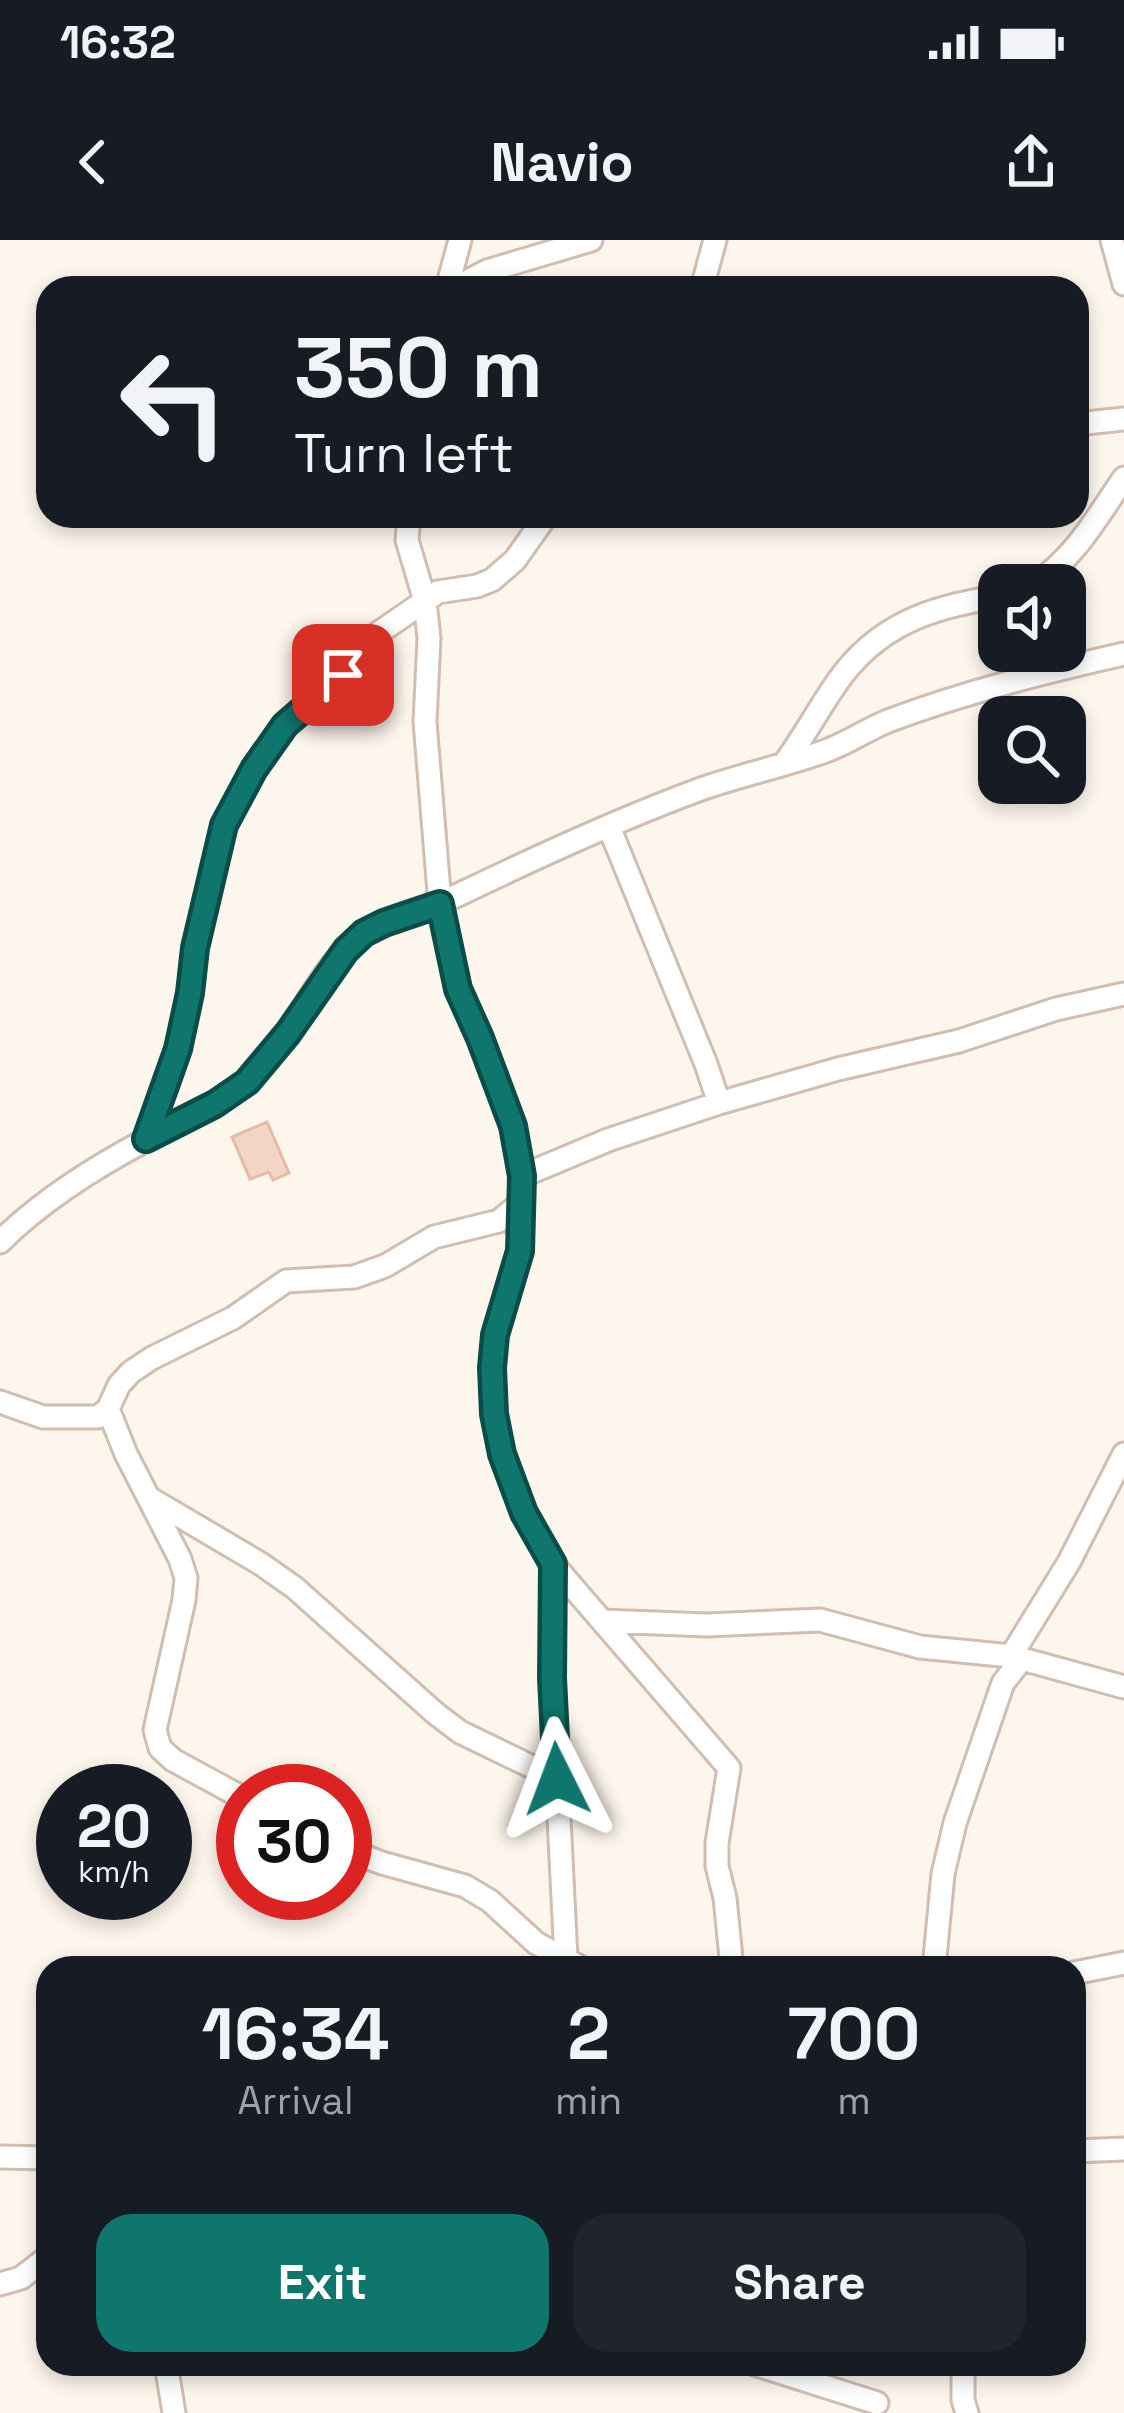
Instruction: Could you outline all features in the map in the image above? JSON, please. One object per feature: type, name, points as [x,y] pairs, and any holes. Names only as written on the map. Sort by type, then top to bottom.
[{"type":"street","points":[[452,276],[460,240]]},
{"type":"street","points":[[477,276],[591,240]]},
{"type":"street","points":[[705,276],[715,240]]},
{"type":"street","points":[[1112,240],[1124,284]]},
{"type":"street","points":[[1089,423],[1124,419]]},
{"type":"street","points":[[1062,564],[1124,478]]},
{"type":"street","points":[[408,528],[407,540],[425,601],[429,638],[425,722],[440,904],[458,989],[513,1126],[522,1176],[520,1251],[495,1335],[492,1368],[502,1454],[524,1513],[553,1564],[729,1768],[717,1866],[731,1956]]},
{"type":"street","points":[[146,1139],[181,1036],[195,948],[224,825],[254,769],[285,725],[343,675],[374,636],[445,590],[492,580],[515,560],[538,528]]},
{"type":"street","points":[[782,765],[859,655],[916,616],[978,600]]},
{"type":"street","points":[[0,1242],[25,1217],[109,1160],[247,1082],[288,1033],[335,963],[364,933],[703,788],[829,750],[885,722],[938,704],[1124,654]]},
{"type":"street","points":[[609,826],[719,1103]]},
{"type":"street","points":[[522,1176],[586,1148],[719,1103],[1124,994]]},
{"type":"street","points":[[0,1402],[57,1419],[98,1417],[131,1372],[233,1318],[286,1281],[354,1277],[385,1266],[434,1237],[499,1221],[522,1202]]},
{"type":"street","points":[[108,1409],[186,1578],[155,1730],[160,1748],[216,1783]]},
{"type":"street","points":[[935,1956],[943,1874],[955,1823],[1003,1683],[1124,1454]]},
{"type":"street","points":[[151,1499],[295,1588],[460,1732],[557,1779]]},
{"type":"street","points":[[553,1564],[557,1779],[573,1956]]},
{"type":"street","points":[[602,1621],[707,1625],[820,1621],[920,1647],[1017,1658],[1124,1687]]},
{"type":"street","points":[[372,1859],[465,1886],[490,1901],[536,1943],[561,1956]]},
{"type":"street","points":[[1086,1971],[1124,1963]]},
{"type":"street","points":[[1086,2151],[1124,2150]]},
{"type":"street","points":[[0,2157],[36,2158]]},
{"type":"street","points":[[0,2284],[21,2278],[36,2266]]},
{"type":"street","points":[[168,2376],[174,2413]]},
{"type":"street","points":[[792,2376],[877,2403]]},
{"type":"street","points":[[963,2376],[967,2413]]},
{"type":"building","points":[[267,1122],[289,1173],[273,1180],[269,1172],[250,1179],[232,1137]]},
{"type":"route","points":[[343,675],[285,725],[224,825],[195,948],[178,1049],[146,1139],[247,1082],[288,1033],[325,976],[364,933],[440,904],[458,989],[513,1126],[522,1176],[520,1251],[495,1335],[494,1414],[502,1454],[524,1513],[553,1564],[557,1779]]}]
